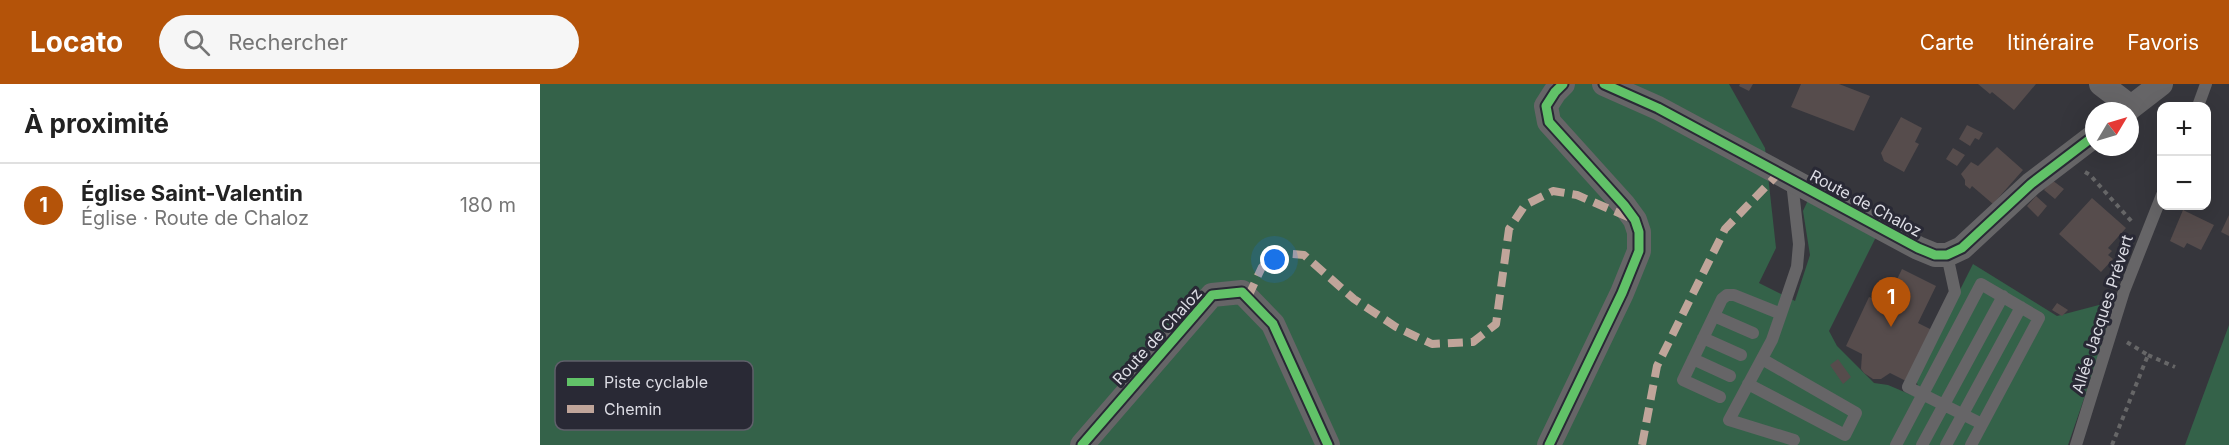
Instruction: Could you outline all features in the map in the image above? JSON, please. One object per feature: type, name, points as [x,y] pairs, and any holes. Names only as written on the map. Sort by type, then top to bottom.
[{"type":"street","points":[[1549,445],[1622,293],[1639,251],[1639,232],[1635,220],[1549,122],[1546,106],[1563,84]]},
{"type":"street","name":"Route de Chaloz","points":[[1604,84],[1658,108],[1918,248],[1935,255],[1947,255]]},
{"type":"street","points":[[2101,84],[2120,102]]},
{"type":"street","points":[[2137,102],[2161,84]]},
{"type":"street","points":[[1947,255],[1962,248],[2031,184],[2085,143]]},
{"type":"street","name":"Route de Chaloz","points":[[1082,445],[1212,295],[1242,292],[1273,324],[1328,445]]},
{"type":"lane","points":[[2199,102],[2206,84]]},
{"type":"lane","points":[[1792,182],[1799,244],[1797,267],[1772,339],[1729,420],[1794,440]]},
{"type":"lane","name":"Allée Jacques Prévert","points":[[2076,445],[2124,291],[2157,208]]},
{"type":"lane","points":[[1947,255],[1955,292],[1908,387],[1982,424]]},
{"type":"lane","points":[[1896,445],[1981,284],[2039,318],[1971,445]]},
{"type":"lane","points":[[1720,397],[1683,380],[1722,299],[1726,295],[1734,295],[1781,315]]},
{"type":"lane","points":[[1922,445],[2002,296]]},
{"type":"lane","points":[[1946,445],[2021,307]]},
{"type":"lane","points":[[1714,316],[1753,333]]},
{"type":"lane","points":[[1703,338],[1741,355]]},
{"type":"lane","points":[[1748,384],[1845,435],[1856,413],[1762,358]]},
{"type":"lane","points":[[1693,359],[1730,376]]},
{"type":"path","points":[[2063,159],[2090,175],[2134,225]]},
{"type":"path","points":[[2111,333],[2148,356],[2175,367]]},
{"type":"path","points":[[2112,445],[2148,356]]},
{"type":"green space","points":[[540,84],[1729,84],[1765,148],[1776,248],[1759,283],[1795,301],[1810,255],[1803,211],[1809,198],[1877,235],[1829,331],[1837,346],[1874,383],[1888,385],[1914,396],[1919,388],[1915,379],[1973,264],[2057,316],[2118,300],[2068,445],[540,445]]},
{"type":"green space","points":[[2229,325],[2229,445],[2185,445]]},
{"type":"building","points":[[1740,84],[1753,84],[1749,91],[1739,86]]},
{"type":"building","points":[[1801,84],[1839,84],[1870,96],[1854,131],[1791,107]]},
{"type":"building","points":[[1978,84],[2036,84],[2014,110]]},
{"type":"building","points":[[1901,117],[1922,128],[1915,142],[1919,144],[1904,172],[1884,161],[1881,153]]},
{"type":"building","points":[[1967,125],[1983,133],[1979,140],[1975,138],[1970,146],[1959,139]]},
{"type":"building","points":[[1997,147],[2023,170],[1993,204],[1972,186],[1970,189],[1965,185],[1961,174],[1971,162],[1978,166]]},
{"type":"building","points":[[1953,148],[1965,155],[1957,166],[1946,159]]},
{"type":"building","points":[[2052,180],[2064,189],[2055,199],[2044,190]]},
{"type":"building","points":[[2036,196],[2047,206],[2038,217],[2027,206]]},
{"type":"building","points":[[2092,198],[2126,228],[2108,248],[2112,251],[2108,255],[2113,259],[2101,272],[2059,234]]},
{"type":"building","points":[[2183,210],[2214,225],[2201,250],[2187,243],[2184,248],[2170,241]]},
{"type":"building","points":[[2229,215],[2229,236],[2221,232]]},
{"type":"building","points":[[1902,269],[1936,286],[1918,323],[1934,331],[1908,382],[1890,373],[1881,379],[1873,379],[1861,369],[1862,354],[1846,346],[1869,297],[1872,298],[1879,285],[1891,292]]},
{"type":"building","points":[[2057,303],[2068,310],[2062,316],[2052,310]]},
{"type":"building","points":[[1838,359],[1851,377],[1843,384],[1830,365]]},
{"type":"marked path","points":[[1642,445],[1657,366],[1725,229],[1778,174]]},
{"type":"marked path","points":[[1248,297],[1262,267],[1279,253],[1304,255],[1354,299],[1396,327],[1432,344],[1473,342],[1496,324],[1509,229],[1525,205],[1553,191],[1577,195],[1630,218]]},
{"type":"cycle path","points":[[1549,445],[1622,293],[1639,251],[1639,232],[1635,220],[1549,122],[1546,106],[1563,84]]},
{"type":"cycle path","points":[[1604,84],[1658,108],[1935,255],[1947,255],[1962,248],[2031,184],[2085,143]]},
{"type":"cycle path","points":[[1082,445],[1212,295],[1242,292],[1273,324],[1328,445]]},
{"type":"place","name":"Église Saint-Valentin","points":[[1891,327]]}]
